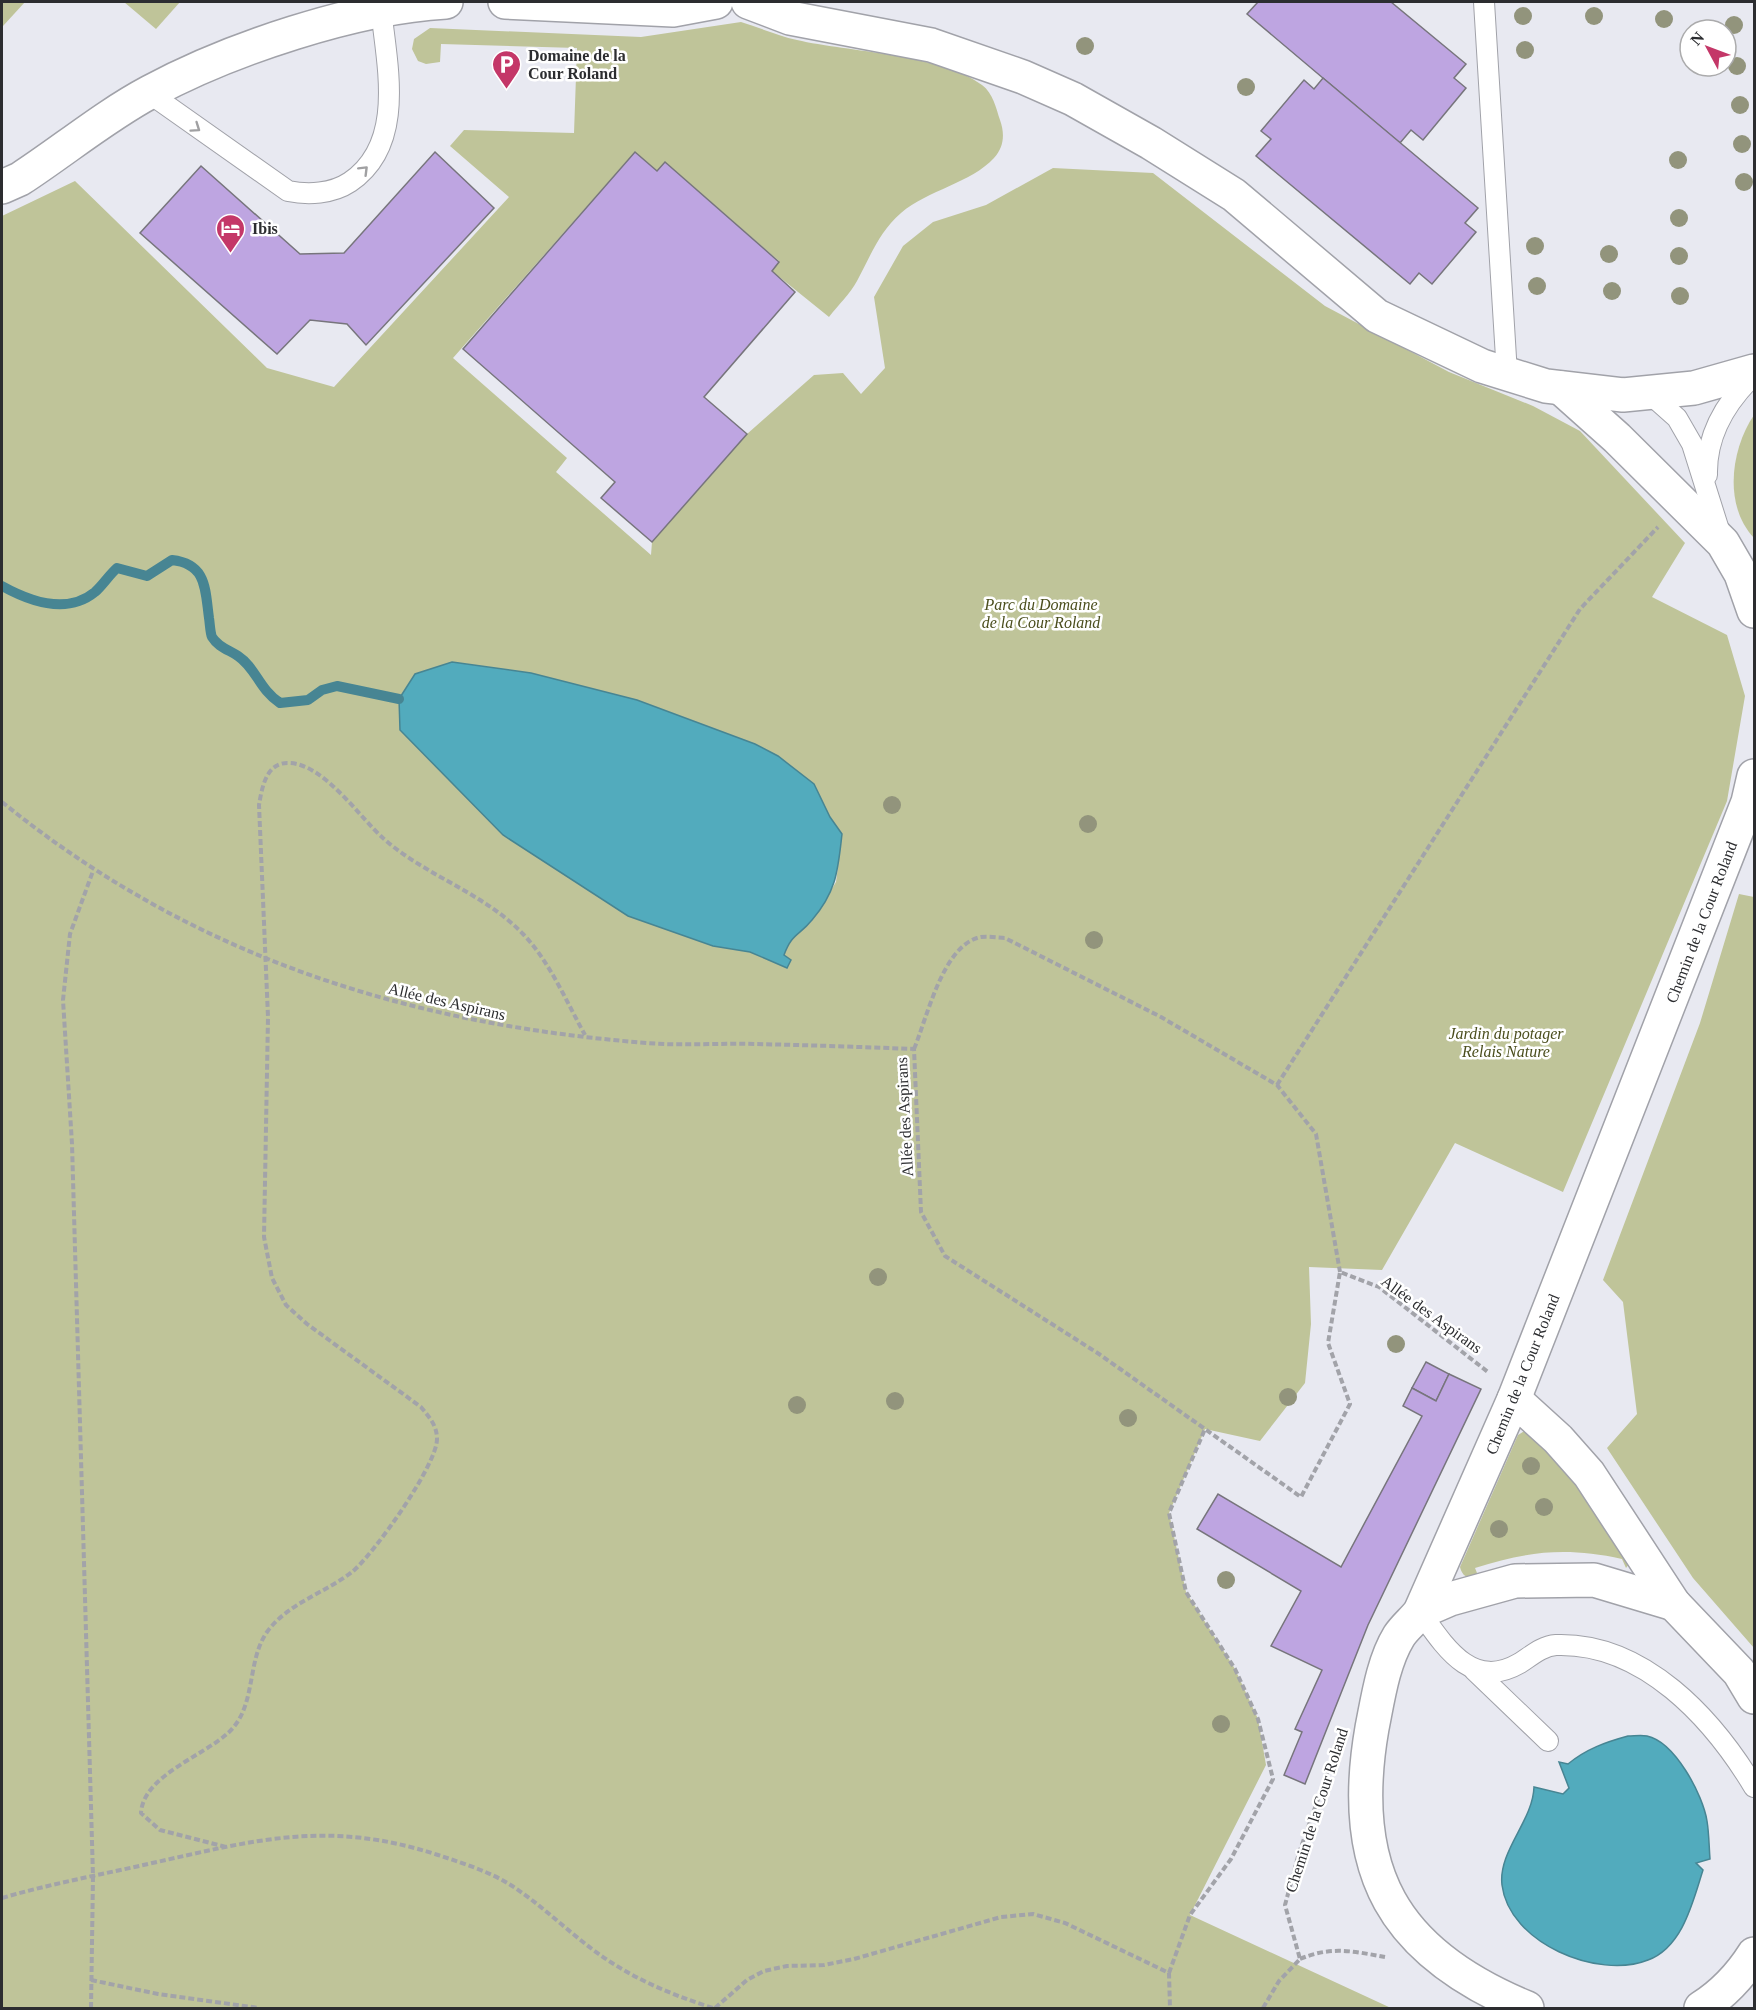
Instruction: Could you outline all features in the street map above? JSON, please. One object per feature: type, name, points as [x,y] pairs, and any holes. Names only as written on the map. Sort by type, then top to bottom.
[{"type":"street","points":[[2,187],[20,179],[149,93],[257,46],[381,9],[446,2]]},
{"type":"street","points":[[505,2],[672,10],[716,2]]},
{"type":"street","points":[[748,2],[790,18],[931,45],[1023,77],[1073,99],[1151,143],[1233,195],[1377,316],[1482,366],[1561,388],[1623,395],[1694,388],[1755,373]]},
{"type":"street","points":[[1561,388],[1696,497],[1741,574],[1755,611]]},
{"type":"street","name":"Chemin de la Cour Roland","points":[[1527,2008],[1450,1969],[1414,1937],[1389,1902],[1372,1862],[1366,1809],[1367,1758],[1383,1677],[1399,1636],[1420,1612],[1514,1399],[1748,802],[1755,776]]},
{"type":"street","points":[[1514,1399],[1558,1439],[1589,1474],[1674,1604],[1739,1672],[1755,1697]]},
{"type":"street","points":[[1420,1612],[1450,1599],[1515,1581],[1594,1580],[1674,1604]]},
{"type":"street","points":[[1701,2008],[1717,1998],[1742,1973],[1755,1954]]},
{"type":"lane","points":[[1484,2],[1507,374]]},
{"type":"lane","points":[[149,93],[288,191],[306,195],[342,188],[358,177],[375,159],[388,119],[388,88],[381,9]]},
{"type":"lane","points":[[1696,497],[1715,426],[1741,387],[1755,373]]},
{"type":"lane","points":[[1650,394],[1677,418],[1692,444],[1696,497]]},
{"type":"lane","points":[[1420,1612],[1441,1642],[1548,1741]]},
{"type":"lane","points":[[1473,1670],[1491,1674],[1507,1670],[1553,1645],[1576,1646],[1622,1660],[1671,1686],[1689,1702],[1711,1726],[1755,1787]]},
{"type":"path","points":[[1277,1085],[1580,609],[1643,542],[1696,497]]},
{"type":"path","points":[[226,1847],[160,1830],[150,1824],[141,1813],[141,1801],[152,1786],[230,1731],[243,1709],[252,1682],[255,1653],[267,1632],[284,1614],[354,1570],[377,1545],[433,1457],[437,1440],[435,1425],[421,1407],[307,1324],[286,1305],[272,1278],[264,1237],[268,1017],[259,805],[264,779],[277,765],[291,762],[312,770],[340,793],[366,824],[399,853],[477,899],[523,933],[543,960],[585,1036]]},
{"type":"path","name":"Allée des Aspirans","points":[[2,802],[93,871],[189,926],[264,958],[364,994],[435,1013],[511,1029],[648,1044],[914,1049],[921,1212],[945,1256],[1099,1354],[1301,1497],[1350,1404],[1328,1343],[1340,1272],[1379,1287],[1482,1366],[1514,1399]]},
{"type":"path","points":[[91,2008],[93,1877],[72,1144],[63,1000],[70,934],[93,871]]},
{"type":"path","points":[[914,1049],[947,964],[957,951],[978,938],[1005,938],[1161,1017],[1277,1085],[1316,1134],[1340,1272]]},
{"type":"path","points":[[1170,2008],[1169,1973],[1190,1915],[1231,1859],[1273,1779],[1258,1719],[1234,1669],[1185,1592],[1169,1513],[1205,1429]]},
{"type":"path","name":"Chemin de la Cour Roland","points":[[1300,1959],[1285,1905],[1299,1853],[1332,1760]]},
{"type":"path","points":[[2,1898],[43,1886],[258,1840],[314,1834],[364,1836],[415,1847],[509,1884],[629,1975],[676,1996],[714,2008],[747,1980],[764,1971],[787,1966],[824,1965],[854,1959],[1001,1917],[1033,1914],[1065,1923],[1169,1973]]},
{"type":"path","points":[[1263,2008],[1279,1981],[1300,1959],[1321,1950],[1345,1950],[1392,1959]]},
{"type":"path","points":[[91,1980],[158,1994],[259,2008]]},
{"type":"green space","points":[[2,2],[25,2],[3,26],[2,25]]},
{"type":"green space","points":[[124,2],[180,2],[156,29]]},
{"type":"green space","points":[[741,22],[797,40],[919,60],[964,75],[986,88],[1002,125],[1003,135],[1002,145],[997,154],[985,167],[924,198],[893,220],[876,245],[854,286],[829,317],[772,271],[779,261],[665,162],[657,171],[635,152],[453,358],[567,458],[556,472],[651,555],[652,542],[747,434],[814,375],[843,373],[861,394],[885,368],[874,297],[903,246],[933,222],[986,205],[1053,168],[1153,173],[1325,306],[1449,372],[1533,406],[1580,431],[1685,543],[1652,597],[1727,635],[1745,696],[1727,801],[1563,1192],[1455,1143],[1382,1270],[1309,1267],[1311,1324],[1305,1383],[1260,1441],[1205,1429],[1169,1513],[1186,1592],[1235,1669],[1258,1719],[1266,1765],[1190,1915],[1391,2008],[2,2008],[2,216],[75,181],[267,368],[334,387],[509,197],[450,146],[464,130],[574,133],[577,48],[441,44],[440,62],[426,64],[418,61],[412,49],[414,39],[430,28],[641,37]],"holes":[[[453,662],[531,673],[637,700],[755,744],[778,756],[814,784],[830,817],[842,834],[836,882],[811,922],[790,939],[784,955],[787,968],[750,952],[713,946],[415,674]]]},
{"type":"green space","points":[[1754,415],[1754,538],[1744,525],[1738,510],[1734,494],[1734,477],[1740,444]]},
{"type":"green space","points":[[1739,894],[1754,897],[1754,1648],[1693,1578],[1607,1448],[1637,1414],[1623,1302],[1603,1280],[1700,1023]]},
{"type":"green space","points":[[1526,1430],[1571,1468],[1629,1564],[1626,1568],[1622,1559],[1565,1552],[1530,1555],[1494,1562],[1475,1568],[1479,1578],[1464,1575],[1460,1567],[1518,1435]]},
{"type":"water","points":[[452,662],[531,673],[637,700],[755,744],[778,756],[814,784],[830,817],[842,834],[839,858],[835,879],[827,899],[787,948],[784,955],[791,960],[787,968],[750,952],[713,946],[628,916],[503,835],[400,730],[399,699],[415,674]]},
{"type":"water","points":[[1628,1736],[1647,1736],[1657,1740],[1668,1748],[1686,1771],[1694,1784],[1704,1810],[1708,1826],[1710,1859],[1696,1863],[1703,1870],[1685,1922],[1670,1945],[1660,1954],[1648,1960],[1628,1965],[1605,1965],[1559,1952],[1538,1939],[1521,1924],[1508,1906],[1502,1885],[1502,1872],[1510,1848],[1528,1812],[1534,1787],[1563,1794],[1569,1788],[1559,1762],[1568,1764],[1596,1747]]},
{"type":"building","points":[[1258,2],[1391,2],[1466,64],[1454,78],[1466,88],[1423,140],[1411,130],[1400,143],[1247,14]]},
{"type":"building","points":[[1323,78],[1478,208],[1465,223],[1476,232],[1432,284],[1419,273],[1410,284],[1256,156],[1271,139],[1261,131],[1304,80],[1314,89]]},
{"type":"building","name":"Ibis","points":[[435,152],[494,208],[366,345],[347,324],[310,320],[277,354],[140,233],[201,166],[300,254],[344,253]]},
{"type":"building","points":[[635,152],[657,171],[665,162],[779,262],[772,271],[795,292],[704,397],[747,434],[652,542],[601,498],[615,482],[463,349]]},
{"type":"building","points":[[1426,1362],[1449,1374],[1436,1401],[1412,1388]]},
{"type":"building","points":[[1449,1374],[1481,1389],[1368,1625],[1305,1784],[1284,1775],[1302,1732],[1295,1729],[1322,1670],[1271,1646],[1301,1591],[1197,1529],[1218,1494],[1341,1567],[1422,1416],[1403,1406],[1412,1388],[1436,1401]]},
{"type":"waterway","points":[[2,586],[36,601],[72,603],[95,592],[117,568],[147,576],[172,560],[183,562],[198,572],[202,580],[210,630],[214,640],[244,661],[267,691],[280,703],[308,700],[322,690],[337,686],[399,699]]},
{"type":"place","name":"Domaine de la Cour Roland","points":[[507,90]]},
{"type":"place","name":"Ibis","points":[[231,254]]},
{"type":"park label","name":"Parc du Domaine de la Cour Roland","points":[[1041,613]]},
{"type":"park label","name":"Jardin du potager Relais Nature","points":[[1506,1042]]}]
